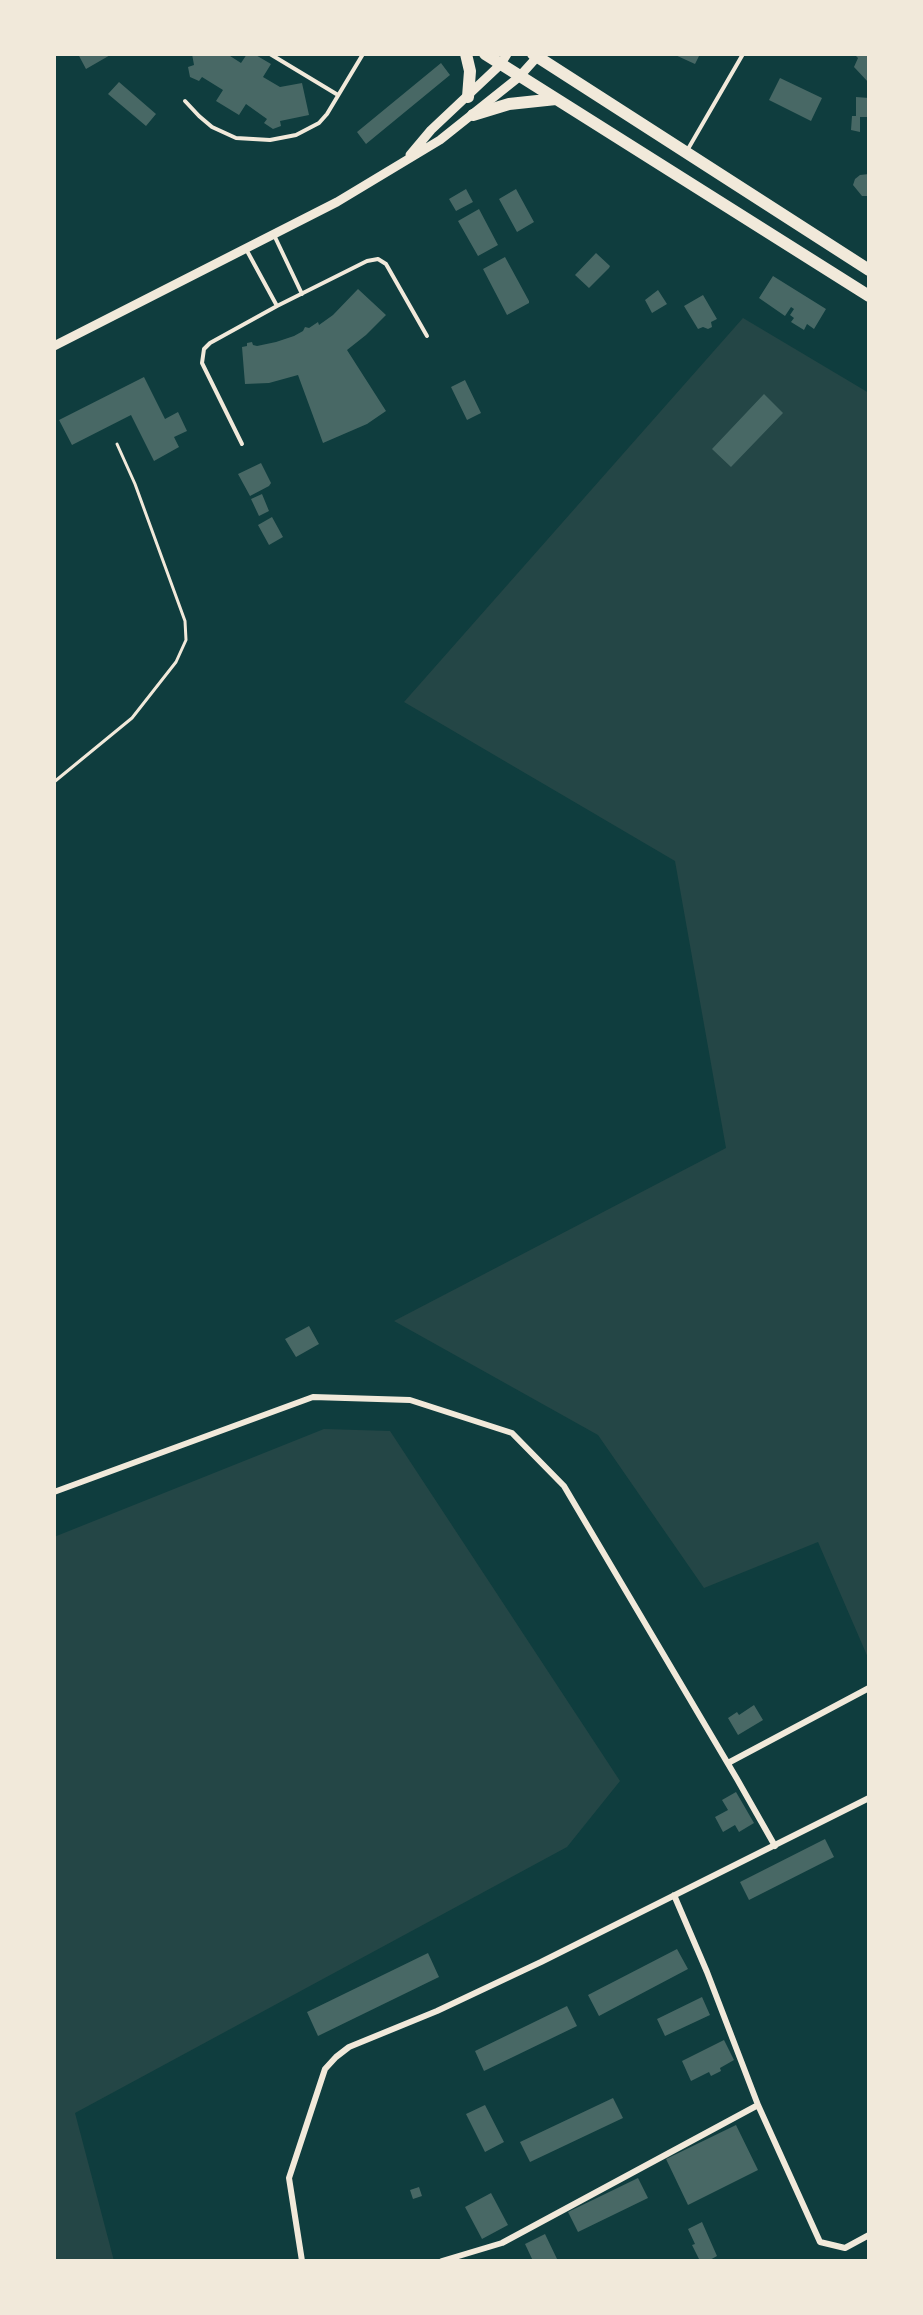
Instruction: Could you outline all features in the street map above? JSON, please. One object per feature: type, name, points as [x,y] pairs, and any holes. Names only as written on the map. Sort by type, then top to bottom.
[{"type":"main road","points":[[466,54],[470,71],[468,97]]},
{"type":"main road","points":[[485,54],[503,59],[519,77],[869,296]]},
{"type":"main road","points":[[535,55],[869,270]]},
{"type":"main road","points":[[473,115],[509,104],[556,99]]},
{"type":"street","points":[[54,346],[337,202],[440,140],[519,77],[535,55]]},
{"type":"street","points":[[404,161],[431,130],[468,97],[503,59]]},
{"type":"street","points":[[54,1492],[313,1397],[410,1400],[512,1433],[564,1486],[728,1762],[775,1846]]},
{"type":"street","points":[[728,1762],[869,1688]]},
{"type":"street","points":[[302,2261],[289,2178],[325,2069],[336,2057],[349,2047],[489,1986],[869,1798]]},
{"type":"street","points":[[674,1895],[707,1972],[758,2105],[820,2242],[845,2248],[869,2235]]},
{"type":"street","points":[[442,2261],[502,2243],[758,2105]]},
{"type":"lane","points":[[270,54],[338,95]]},
{"type":"lane","points":[[185,100],[199,116],[226,135],[254,141],[296,135],[319,123],[363,54]]},
{"type":"lane","points":[[686,153],[743,54]]},
{"type":"lane","points":[[273,234],[302,294]]},
{"type":"lane","points":[[246,248],[277,306]]},
{"type":"lane","points":[[242,444],[202,363],[204,349],[210,344],[277,306],[367,261],[378,259],[386,264],[428,336]]},
{"type":"path","points":[[54,782],[132,718],[176,662],[186,640],[186,621],[135,484],[117,444]]},
{"type":"shaded area","points":[[743,318],[869,393],[869,1660],[818,1542],[704,1588],[598,1435],[394,1321],[726,1148],[675,861],[404,702]]},
{"type":"shaded area","points":[[324,1429],[390,1431],[620,1781],[567,1847],[75,2113],[114,2261],[54,2261],[54,1537]]},
{"type":"building","points":[[78,54],[112,54],[86,69]]},
{"type":"building","points":[[192,54],[227,54],[241,63],[247,54],[254,54],[271,64],[263,77],[280,87],[302,83],[309,115],[280,121],[281,126],[273,129],[264,123],[267,119],[246,104],[239,115],[216,101],[223,90],[202,77],[199,81],[190,77],[188,67],[194,65]]},
{"type":"building","points":[[673,54],[700,54],[695,64]]},
{"type":"building","points":[[854,54],[869,54],[869,83],[854,67],[858,58]]},
{"type":"building","points":[[441,63],[450,75],[366,144],[357,132]]},
{"type":"building","points":[[780,78],[822,98],[811,121],[769,100]]},
{"type":"building","points":[[119,82],[156,114],[146,126],[108,94]]},
{"type":"building","points":[[856,97],[869,98],[869,117],[860,117],[860,132],[851,130],[852,116],[856,116]]},
{"type":"building","points":[[869,174],[869,196],[862,196],[853,185],[855,179],[860,175]]},
{"type":"building","points":[[466,189],[473,202],[456,211],[449,199]]},
{"type":"building","points":[[516,189],[534,222],[517,232],[499,199]]},
{"type":"building","points":[[479,209],[498,245],[478,256],[458,221]]},
{"type":"building","points":[[596,253],[610,266],[589,288],[575,275]]},
{"type":"building","points":[[505,257],[529,301],[507,315],[483,269]]},
{"type":"building","points":[[773,276],[826,309],[814,329],[807,324],[804,330],[791,322],[794,318],[790,315],[794,309],[791,307],[785,316],[759,298]]},
{"type":"building","points":[[358,289],[386,315],[347,350],[386,411],[367,424],[323,443],[298,375],[269,383],[245,384],[242,347],[252,342],[257,346],[276,342],[294,336],[303,331],[305,327],[309,328],[318,322],[319,325],[333,315]]},
{"type":"building","points":[[658,290],[667,304],[652,313],[645,300]]},
{"type":"building","points":[[703,295],[717,319],[711,322],[712,327],[698,329],[684,306]]},
{"type":"building","points":[[144,377],[165,419],[178,412],[187,431],[174,437],[179,447],[154,461],[131,415],[72,445],[59,420]]},
{"type":"building","points":[[465,380],[481,413],[467,420],[451,387]]},
{"type":"building","points":[[764,394],[783,413],[731,467],[712,449]]},
{"type":"building","points":[[261,463],[271,483],[250,496],[238,474]]},
{"type":"building","points":[[262,494],[269,511],[259,516],[251,499]]},
{"type":"building","points":[[272,517],[283,537],[269,545],[258,525]]},
{"type":"building","points":[[309,1326],[319,1344],[296,1357],[285,1339]]},
{"type":"building","points":[[754,1705],[763,1720],[738,1735],[728,1718],[737,1712],[739,1715]]},
{"type":"building","points":[[736,1792],[754,1823],[739,1832],[735,1825],[723,1832],[715,1817],[728,1810],[722,1800]]},
{"type":"building","points":[[825,1839],[834,1857],[749,1900],[740,1882]]},
{"type":"building","points":[[677,1949],[688,1969],[599,2016],[588,1995]]},
{"type":"building","points":[[428,1953],[439,1977],[318,2036],[307,2012]]},
{"type":"building","points":[[702,1997],[710,2015],[665,2036],[657,2019]]},
{"type":"building","points":[[567,2006],[577,2026],[484,2071],[475,2051]]},
{"type":"building","points":[[724,2040],[734,2060],[711,2076],[709,2072],[691,2081],[682,2061]]},
{"type":"building","points":[[613,2098],[623,2118],[530,2162],[520,2142]]},
{"type":"building","points":[[485,2105],[504,2142],[485,2152],[466,2114]]},
{"type":"building","points":[[736,2125],[758,2170],[688,2205],[666,2159]]},
{"type":"building","points":[[638,2178],[648,2198],[578,2232],[568,2212]]},
{"type":"building","points":[[419,2187],[422,2196],[413,2199],[410,2190]]},
{"type":"building","points":[[491,2193],[508,2225],[482,2239],[465,2207]]},
{"type":"building","points":[[702,2222],[717,2256],[708,2261],[700,2261],[692,2245],[695,2244],[688,2229]]},
{"type":"building","points":[[545,2234],[558,2261],[533,2261],[525,2244]]}]
